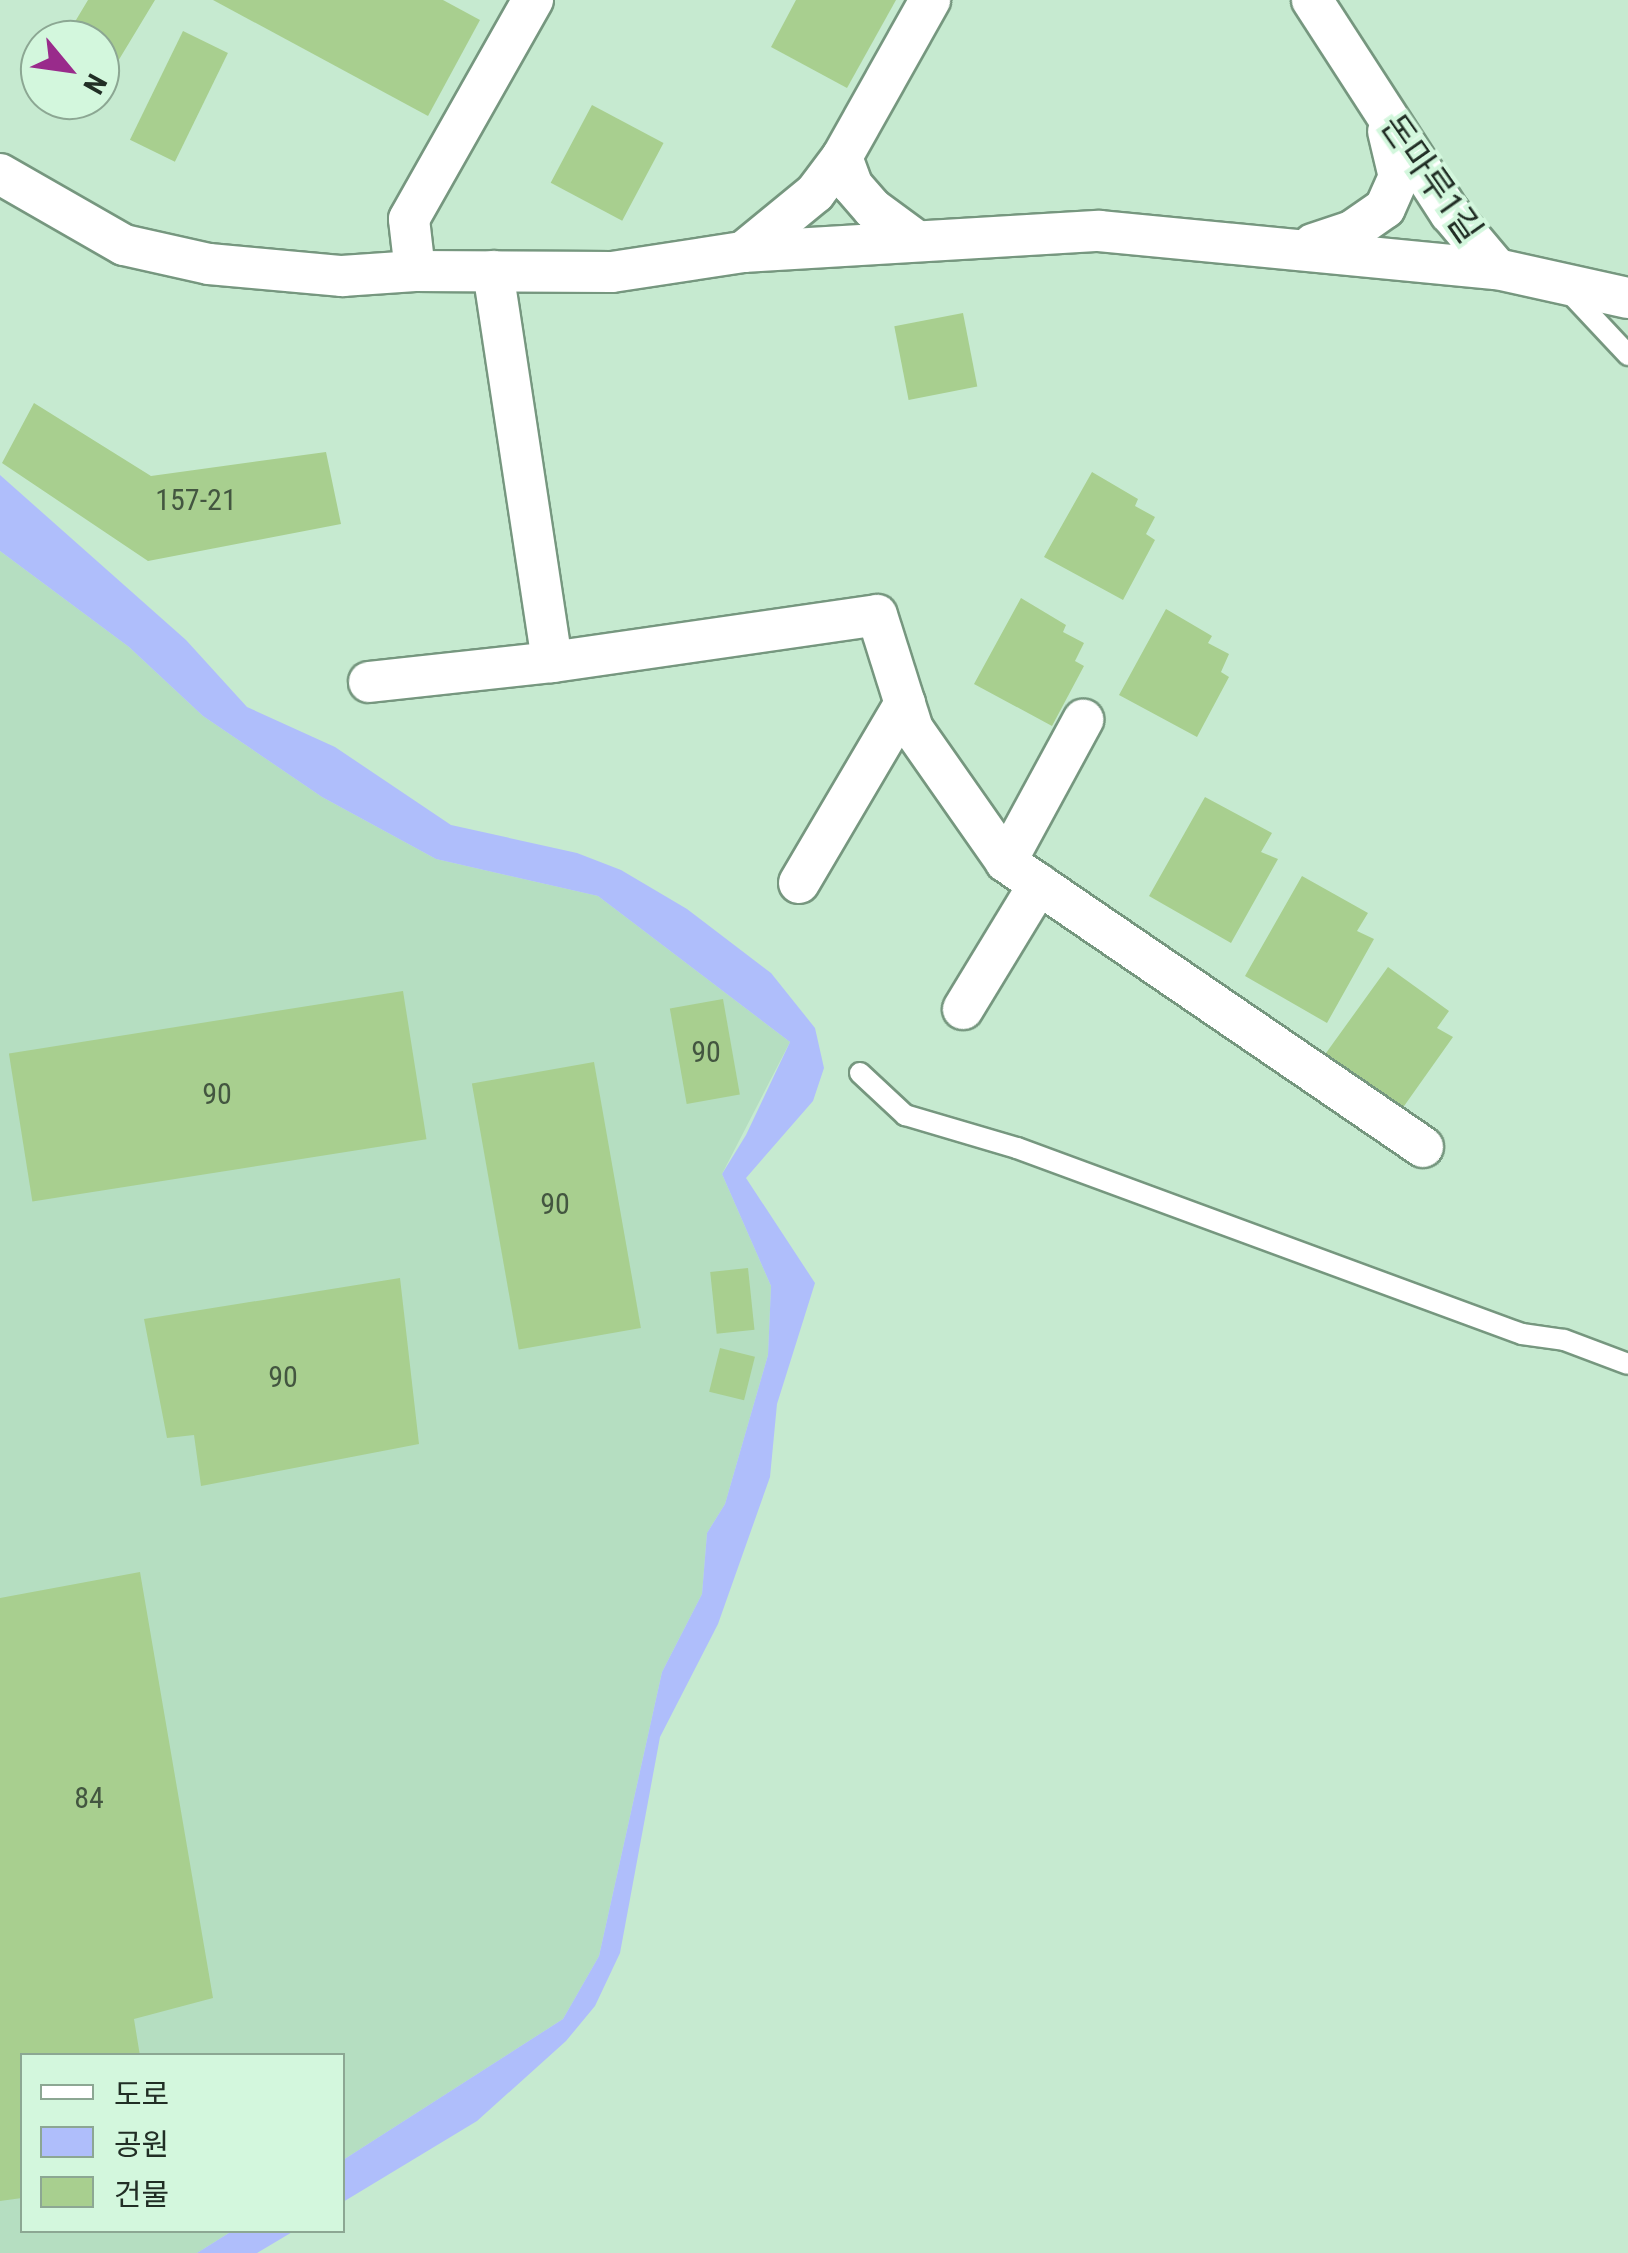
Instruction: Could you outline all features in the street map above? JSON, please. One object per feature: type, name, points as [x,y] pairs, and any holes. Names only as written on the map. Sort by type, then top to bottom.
[{"type":"street","points":[[415,270],[409,219],[532,0]]},
{"type":"street","points":[[743,252],[815,193],[842,157],[930,0]]},
{"type":"street","name":"돈마루1길","points":[[1312,0],[1450,213],[1497,269],[1628,298]]},
{"type":"street","points":[[1304,247],[1352,231],[1385,208],[1399,177],[1384,113]]},
{"type":"street","points":[[842,157],[852,185],[874,209],[914,240]]},
{"type":"street","points":[[0,174],[124,245],[209,264],[342,276],[415,270],[612,272],[743,252],[1098,231],[1304,247],[1497,269]]},
{"type":"street","points":[[493,271],[552,662]]},
{"type":"street","points":[[369,682],[552,662],[877,614],[914,729],[1006,862],[1423,1147]]},
{"type":"street","points":[[799,883],[905,703]]},
{"type":"street","points":[[1006,862],[1084,720]]},
{"type":"street","points":[[963,1010],[1039,884]]},
{"type":"lane","points":[[1561,283],[1628,355]]},
{"type":"lane","points":[[860,1073],[905,1114],[1018,1148],[1522,1334],[1564,1340],[1628,1364]]},
{"type":"shaded area","points":[[0,551],[129,647],[203,716],[322,797],[436,859],[598,896],[790,1042],[722,1174],[771,1286],[768,1355],[725,1504],[707,1533],[702,1594],[662,1672],[599,1956],[563,2019],[345,2159],[345,2053],[20,2053],[20,2233],[229,2233],[197,2253],[0,2253]]},
{"type":"green space","points":[[0,475],[186,640],[247,707],[335,747],[451,825],[577,853],[621,870],[687,909],[771,973],[815,1028],[824,1068],[813,1101],[746,1178],[815,1283],[777,1404],[770,1477],[718,1624],[660,1737],[620,1953],[595,2006],[566,2041],[477,2121],[345,2201],[345,2159],[563,2019],[599,1956],[662,1672],[702,1594],[707,1533],[725,1504],[768,1355],[771,1286],[722,1174],[746,1135],[790,1042],[598,896],[436,859],[322,797],[203,716],[129,647],[0,551]]},
{"type":"green space","points":[[229,2233],[291,2233],[257,2253],[197,2253]]},
{"type":"building","points":[[88,0],[155,0],[120,58],[120,20],[76,20]]},
{"type":"building","points":[[213,0],[443,0],[480,20],[428,116]]},
{"type":"building","points":[[796,0],[896,0],[847,88],[771,47]]},
{"type":"building","points":[[183,31],[228,53],[175,162],[130,140]]},
{"type":"building","points":[[592,105],[664,143],[622,221],[551,183]]},
{"type":"building","points":[[963,313],[977,387],[909,400],[894,326]]},
{"type":"building","points":[[34,403],[151,476],[326,452],[341,524],[148,561],[2,463]]},
{"type":"building","points":[[1092,472],[1138,499],[1135,506],[1155,517],[1146,534],[1155,540],[1123,600],[1044,557]]},
{"type":"building","points":[[1021,598],[1066,625],[1063,632],[1084,643],[1075,661],[1084,666],[1052,726],[974,684]]},
{"type":"building","points":[[1166,609],[1212,636],[1208,643],[1229,654],[1221,672],[1229,677],[1197,737],[1119,695]]},
{"type":"building","points":[[1205,797],[1272,833],[1261,852],[1278,859],[1231,943],[1149,896]]},
{"type":"building","points":[[1302,876],[1368,913],[1357,931],[1374,939],[1327,1023],[1245,976]]},
{"type":"building","points":[[1388,967],[1449,1011],[1437,1028],[1453,1037],[1397,1116],[1321,1060]]},
{"type":"building","points":[[403,991],[426,1139],[32,1202],[9,1053]]},
{"type":"building","points":[[723,999],[740,1095],[687,1104],[670,1008]]},
{"type":"building","points":[[594,1062],[641,1328],[519,1349],[472,1084]]},
{"type":"building","points":[[748,1268],[754,1330],[717,1334],[710,1272]]},
{"type":"building","points":[[400,1278],[419,1444],[201,1486],[194,1435],[167,1438],[144,1319]]},
{"type":"building","points":[[720,1348],[755,1357],[744,1400],[709,1392]]},
{"type":"building","points":[[140,1572],[213,1998],[134,2019],[140,2053],[20,2053],[20,2198],[0,2201],[0,1598]]}]
